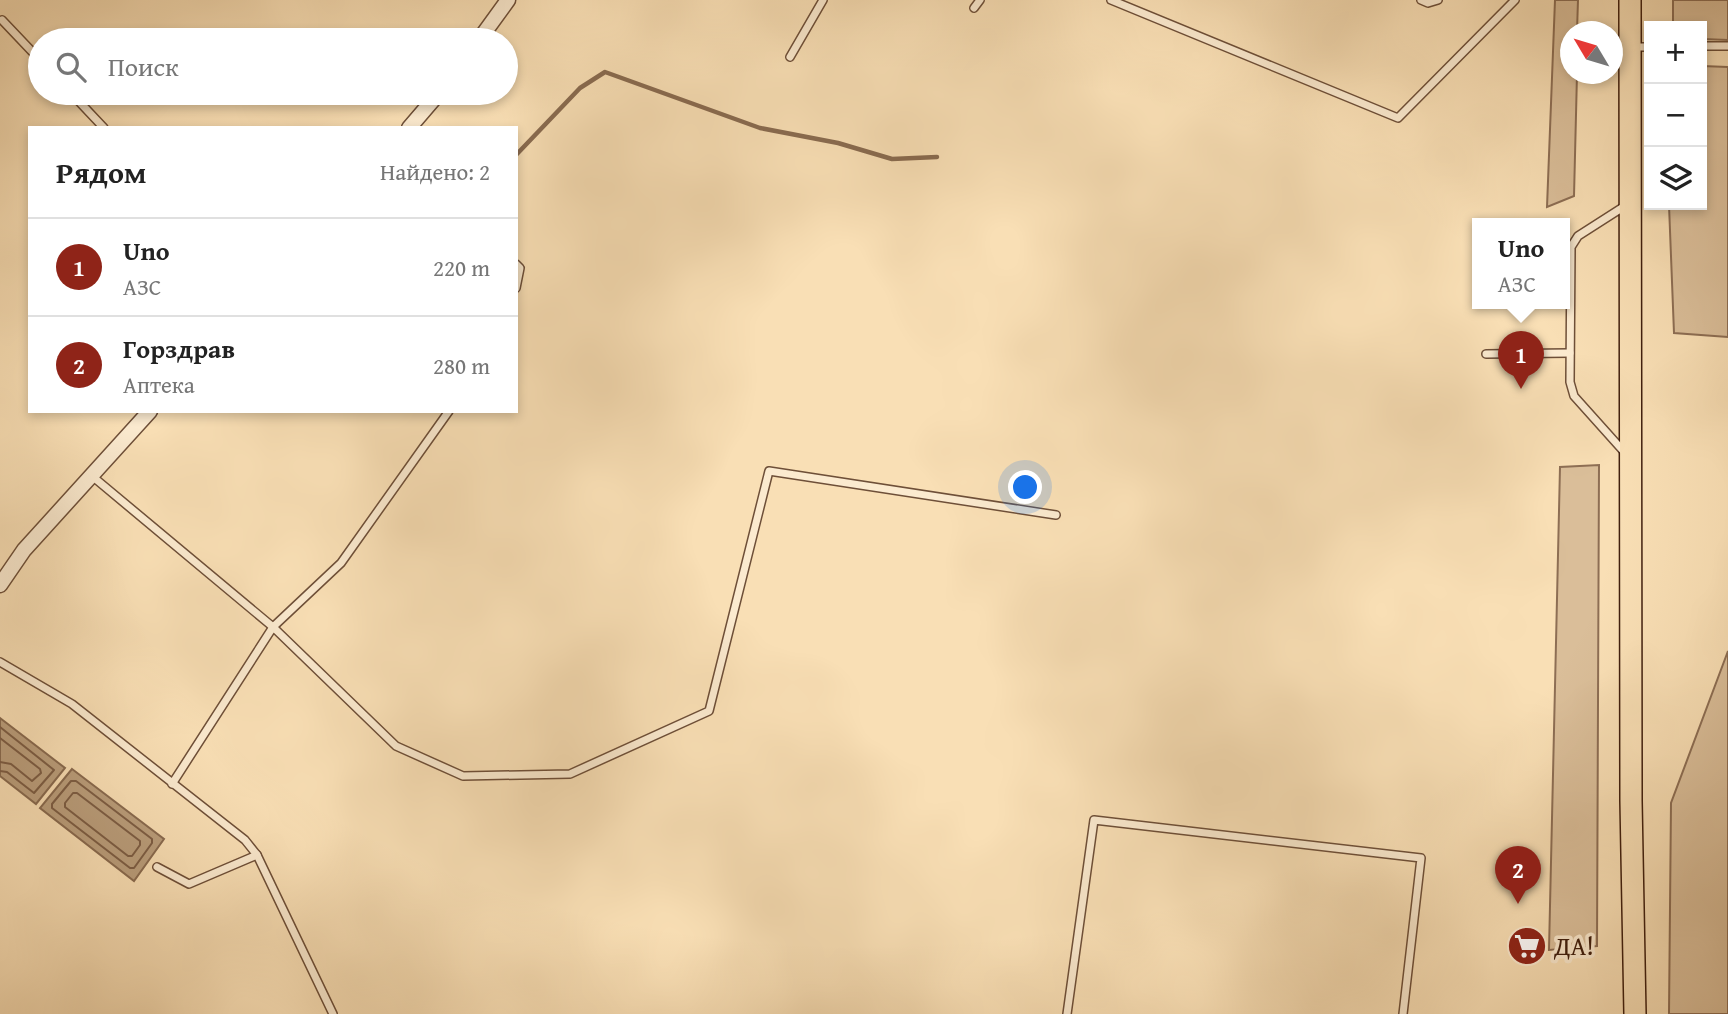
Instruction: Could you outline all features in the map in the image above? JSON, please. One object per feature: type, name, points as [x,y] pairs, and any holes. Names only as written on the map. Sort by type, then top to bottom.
[{"type":"main road","points":[[1630,0],[1641,47],[1632,202],[1631,801],[1635,1014]]},
{"type":"street","points":[[488,28],[508,0]]},
{"type":"street","points":[[411,126],[429,105]]},
{"type":"street","points":[[0,585],[24,550],[148,413]]},
{"type":"lane","points":[[790,57],[823,0]]},
{"type":"lane","points":[[974,8],[980,0]]},
{"type":"lane","points":[[1111,0],[1398,118],[1515,0]]},
{"type":"lane","points":[[1421,0],[1428,3],[1438,0]]},
{"type":"lane","points":[[2,19],[28,47]]},
{"type":"lane","points":[[1707,46],[1728,46]]},
{"type":"lane","points":[[82,105],[102,126]]},
{"type":"lane","points":[[1570,265],[1571,247],[1578,236],[1632,202]]},
{"type":"lane","points":[[1568,309],[1570,382],[1574,396],[1632,461]]},
{"type":"lane","points":[[1486,354],[1570,353]]},
{"type":"lane","points":[[172,784],[273,627],[341,563],[448,413]]},
{"type":"lane","points":[[92,475],[273,627],[396,746],[463,776],[570,774],[709,711],[769,471],[1056,515]]},
{"type":"lane","points":[[0,662],[72,705],[245,840],[257,855],[333,1014]]},
{"type":"lane","points":[[1067,1014],[1094,820],[1421,858],[1404,1014]]},
{"type":"lane","points":[[157,867],[190,884],[257,855]]},
{"type":"shaded area","points":[[1555,0],[1578,0],[1577,21],[1560,21],[1560,84],[1577,84],[1574,196],[1547,207]]},
{"type":"shaded area","points":[[1673,0],[1728,0],[1728,40],[1707,39],[1707,21],[1673,21]]},
{"type":"shaded area","points":[[1707,66],[1728,67],[1728,337],[1674,333],[1669,210],[1707,210]]},
{"type":"shaded area","points":[[1599,465],[1597,946],[1549,950],[1560,467]]},
{"type":"shaded area","points":[[1728,651],[1728,1014],[1669,1014],[1671,803]]},
{"type":"water","points":[[0,718],[65,768],[36,804],[0,776]]},
{"type":"water","points":[[72,769],[164,839],[134,881],[40,808]]},
{"type":"waterway","points":[[518,153],[580,88],[605,72],[760,128],[838,143],[892,159],[937,157]]},
{"type":"place","name":"Uno","points":[[1521,389]]},
{"type":"place","name":"Горздрав","points":[[1518,904]]},
{"type":"place","name":"ДА!","points":[[1527,946]]}]
